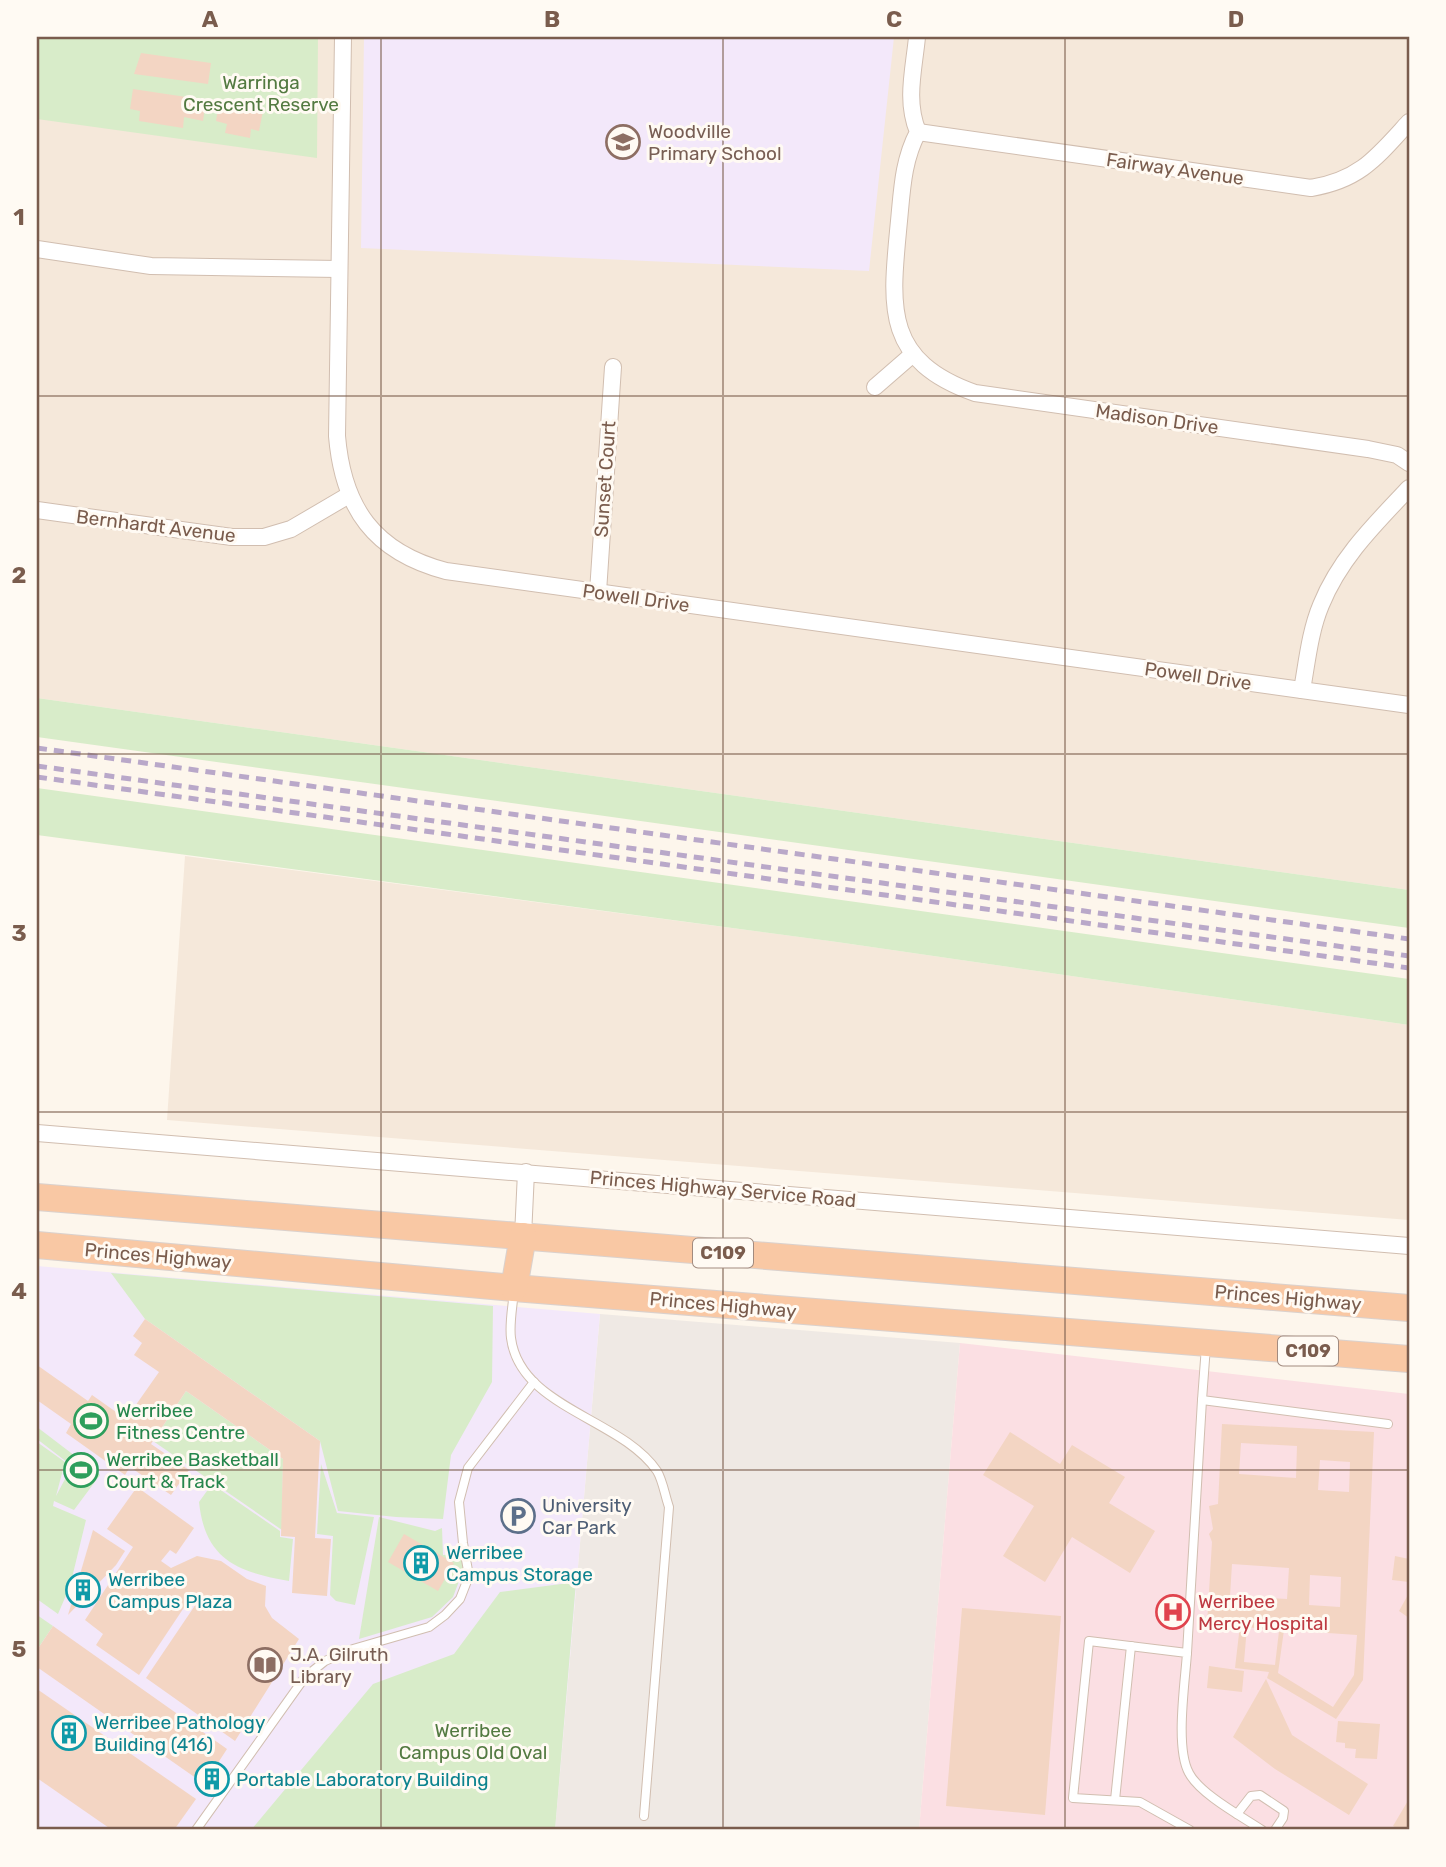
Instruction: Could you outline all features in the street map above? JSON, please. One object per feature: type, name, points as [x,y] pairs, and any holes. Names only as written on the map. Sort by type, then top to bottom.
[{"type":"highway","name":"Princes Highway","points":[[37,1197],[1409,1308]]},
{"type":"highway","points":[[514,1288],[523,1236]]},
{"type":"highway","name":"Princes Highway","points":[[37,1245],[514,1288],[1409,1359]]},
{"type":"street","name":"Powell Drive","points":[[343,37],[337,436],[340,467],[349,495],[361,516],[379,537],[400,553],[422,564],[446,571],[1409,705]]},
{"type":"street","points":[[917,37],[910,102],[911,116],[918,132]]},
{"type":"street","name":"Fairway Avenue","points":[[918,132],[1311,188],[1335,184],[1360,171],[1409,122]]},
{"type":"street","name":"Madison Drive","points":[[918,132],[905,164],[894,272],[894,308],[900,331],[913,354],[927,370],[948,383],[975,393],[1368,449],[1397,455],[1409,463]]},
{"type":"street","points":[[37,249],[151,265],[339,269]]},
{"type":"street","points":[[874,387],[913,354]]},
{"type":"street","name":"Sunset Court","points":[[598,592],[613,366]]},
{"type":"street","points":[[1302,690],[1311,640],[1321,606],[1337,572],[1359,541],[1409,488]]},
{"type":"street","name":"Bernhardt Avenue","points":[[37,510],[232,537],[264,537],[290,528],[349,495]]},
{"type":"street","name":"Princes Highway Service Road","points":[[37,1133],[1409,1246]]},
{"type":"street","points":[[523,1236],[526,1172]]},
{"type":"lane","points":[[514,1288],[511,1338],[520,1364],[534,1382],[552,1398],[605,1427],[635,1448],[658,1472],[669,1507],[644,1816]]},
{"type":"lane","points":[[1206,1343],[1181,1755],[1190,1775],[1214,1798],[1257,1829]]},
{"type":"lane","points":[[196,1830],[305,1677],[325,1661],[354,1649],[429,1628],[460,1600],[468,1576],[459,1502],[468,1468],[534,1382]]},
{"type":"lane","points":[[1202,1400],[1388,1424]]},
{"type":"lane","points":[[1187,1653],[1089,1641],[1073,1798],[1139,1802],[1191,1830]]},
{"type":"lane","points":[[1115,1800],[1131,1646]]},
{"type":"lane","points":[[1237,1814],[1251,1796],[1260,1794],[1284,1811],[1275,1830]]},
{"type":"shaded area","points":[[37,37],[1409,37],[1409,890],[37,698]]},
{"type":"shaded area","name":"Woodville Primary School","points":[[364,37],[894,37],[869,271],[361,248]]},
{"type":"shaded area","points":[[185,856],[837,942],[1409,1025],[1409,1220],[167,1120]]},
{"type":"shaded area","points":[[37,1266],[600,1314],[555,1830],[37,1830]]},
{"type":"shaded area","points":[[600,1314],[960,1343],[919,1830],[555,1830]]},
{"type":"shaded area","name":"Werribee Mercy Hospital","points":[[960,1343],[1409,1394],[1409,1830],[919,1830]]},
{"type":"green space","name":"Warringa Crescent Reserve","points":[[37,37],[318,37],[317,158],[37,119]]},
{"type":"green space","points":[[37,698],[1409,890],[1409,928],[37,737]]},
{"type":"green space","points":[[37,788],[1409,979],[1409,1025],[837,942],[37,835]]},
{"type":"green space","points":[[111,1273],[493,1306],[492,1382],[451,1455],[443,1519],[338,1511],[320,1441],[145,1319]]},
{"type":"green space","points":[[186,1391],[283,1459],[282,1530],[153,1441]]},
{"type":"green space","points":[[37,1427],[100,1475],[74,1510],[54,1501],[53,1506],[86,1520],[70,1586],[58,1614],[37,1599],[37,1442],[65,1462],[56,1496],[72,1466],[37,1439]]},
{"type":"green space","points":[[321,1464],[337,1513],[374,1517],[355,1605],[336,1601],[330,1595],[333,1536],[317,1534]]},
{"type":"green space","points":[[212,1484],[280,1531],[280,1537],[293,1539],[289,1581],[240,1567],[217,1550],[208,1538],[202,1522],[199,1502]]},
{"type":"green space","points":[[379,1517],[435,1531],[442,1528],[443,1555],[464,1554],[464,1568],[453,1597],[432,1617],[359,1639]]},
{"type":"green space","name":"Werribee Campus Old Oval","points":[[576,1582],[555,1830],[251,1830],[373,1684],[454,1654],[500,1592]]},
{"type":"green space","points":[[37,1615],[53,1626],[37,1650]]},
{"type":"building","points":[[141,53],[211,63],[208,84],[134,74]]},
{"type":"building","points":[[133,89],[206,100],[203,121],[184,117],[183,128],[139,121],[140,111],[130,109]]},
{"type":"building","points":[[219,103],[263,111],[259,131],[251,129],[250,138],[225,133],[227,124],[216,121]]},
{"type":"building","points":[[145,1319],[320,1441],[315,1538],[331,1539],[327,1596],[292,1593],[295,1537],[281,1536],[283,1459],[186,1391],[151,1444],[189,1470],[171,1495],[130,1467],[125,1475],[66,1433],[71,1424],[37,1400],[37,1365],[88,1401],[92,1395],[126,1419],[159,1372],[134,1355],[142,1343],[133,1336]]},
{"type":"building","points":[[1222,1424],[1374,1432],[1363,1680],[1336,1719],[1267,1678],[1269,1672],[1235,1668],[1240,1625],[1207,1625],[1212,1542],[1209,1534],[1213,1529],[1209,1506],[1218,1504]],"holes":[[[1241,1443],[1297,1446],[1296,1478],[1239,1474]],[[1320,1460],[1350,1462],[1349,1492],[1318,1490]],[[1232,1564],[1289,1568],[1287,1599],[1230,1596]],[[1310,1575],[1341,1577],[1340,1607],[1309,1605]],[[1247,1627],[1279,1631],[1275,1665],[1244,1662]],[[1284,1630],[1357,1635],[1354,1675],[1333,1707],[1278,1673]]]},
{"type":"building","points":[[1010,1432],[1060,1464],[1072,1445],[1125,1477],[1109,1503],[1155,1531],[1130,1573],[1072,1537],[1045,1582],[1003,1556],[1034,1506],[983,1475]]},
{"type":"building","points":[[137,1487],[194,1528],[176,1554],[170,1550],[161,1561],[171,1568],[197,1556],[221,1561],[247,1579],[266,1586],[265,1606],[272,1618],[299,1639],[235,1741],[146,1678],[198,1601],[191,1597],[139,1675],[96,1645],[103,1634],[85,1620],[133,1547],[107,1529]]},
{"type":"building","name":"Werribee Campus Plaza","points":[[93,1530],[125,1551],[116,1565],[68,1615]]},
{"type":"building","name":"Werribee Campus Storage","points":[[404,1534],[454,1563],[438,1591],[388,1562]]},
{"type":"building","points":[[1395,1556],[1409,1559],[1409,1582],[1392,1580]]},
{"type":"building","points":[[1409,1593],[1409,1618],[1399,1611]]},
{"type":"building","points":[[962,1608],[1061,1616],[1045,1815],[946,1806]]},
{"type":"building","points":[[53,1626],[227,1749],[214,1769],[221,1774],[208,1793],[200,1788],[203,1783],[37,1667],[37,1650]]},
{"type":"building","points":[[1209,1666],[1244,1671],[1242,1692],[1207,1688]]},
{"type":"building","points":[[1266,1679],[1292,1735],[1368,1784],[1349,1815],[1275,1769],[1233,1737]]},
{"type":"building","name":"Werribee Pathology Building (416)","points":[[37,1689],[196,1799],[174,1830],[112,1830],[37,1778]]},
{"type":"building","points":[[1338,1721],[1380,1724],[1377,1759],[1355,1758],[1356,1749],[1345,1748],[1345,1743],[1336,1742]]},
{"type":"building","points":[[1409,1799],[1409,1830],[1400,1830],[1393,1826]]},
{"type":"railway","points":[[37,748],[1409,939]]},
{"type":"railway","points":[[37,766],[1409,956]]},
{"type":"railway","points":[[37,777],[1409,968]]},
{"type":"place","name":"Woodville Primary School","points":[[623,142]]},
{"type":"place","name":"Werribee Fitness Centre","points":[[91,1421]]},
{"type":"place","name":"Werribee Basketball Court & Track","points":[[81,1470]]},
{"type":"place","name":"University Car Park","points":[[518,1516]]},
{"type":"place","name":"Werribee Campus Storage","points":[[421,1563]]},
{"type":"place","name":"Werribee Campus Plaza","points":[[83,1590]]},
{"type":"place","name":"Werribee Mercy Hospital","points":[[1173,1612]]},
{"type":"place","name":"J.A. Gilruth Library","points":[[265,1665]]},
{"type":"place","name":"Werribee Pathology Building (416)","points":[[69,1733]]},
{"type":"place","name":"Portable Laboratory Building","points":[[212,1779]]}]
